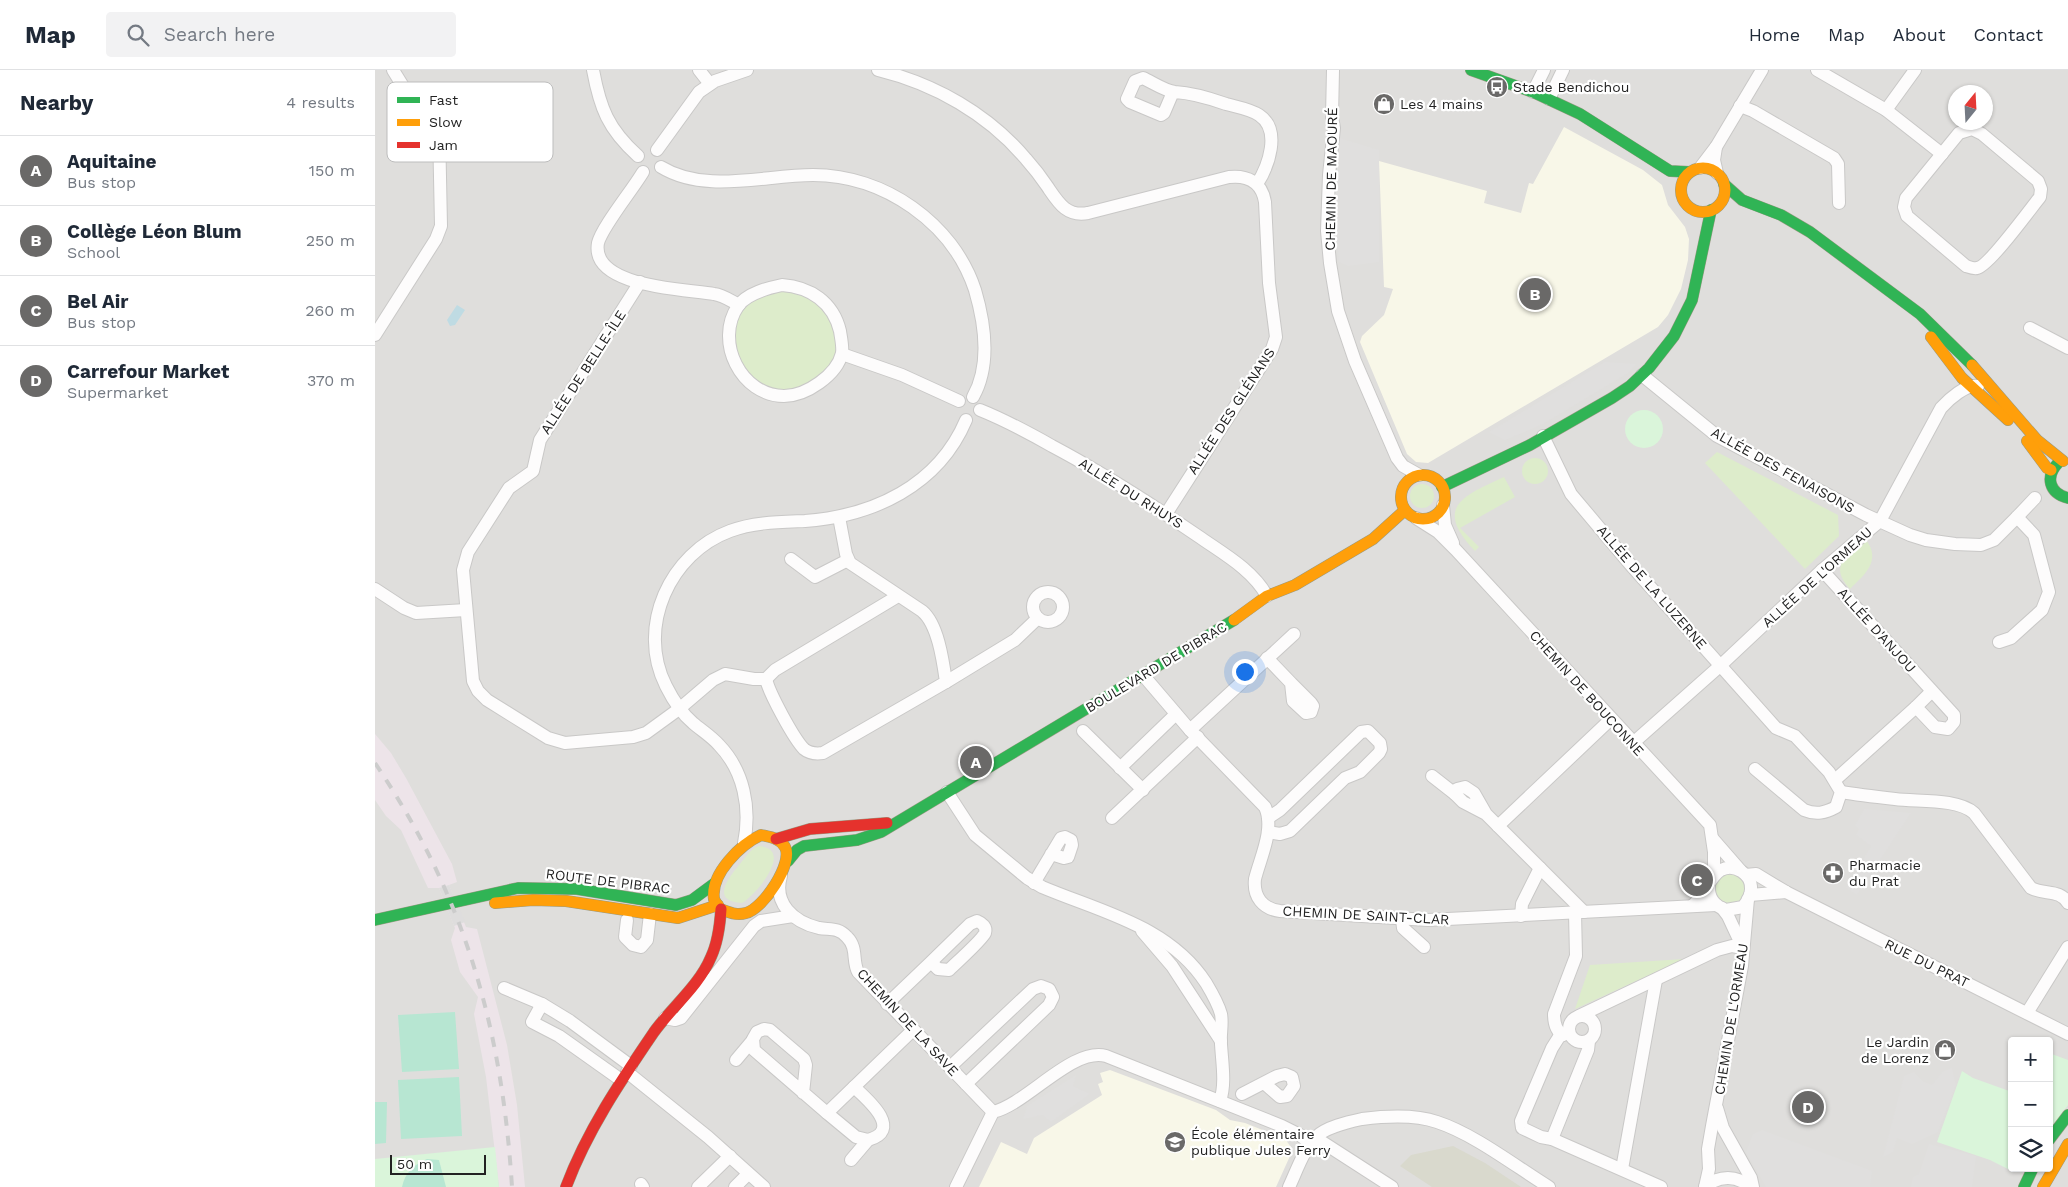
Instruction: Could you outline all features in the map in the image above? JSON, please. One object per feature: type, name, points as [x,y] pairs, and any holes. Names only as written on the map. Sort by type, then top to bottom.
[{"type":"street","points":[[593,70],[597,93],[609,122],[619,138],[638,156]]},
{"type":"street","points":[[699,70],[710,84]]},
{"type":"street","points":[[657,150],[694,98],[710,84],[724,77],[747,70]]},
{"type":"street","name":"CHEMIN DE MAOURÉ","points":[[1333,70],[1332,117],[1334,128],[1329,175],[1327,231],[1338,311],[1355,361],[1397,458],[1403,466],[1419,475]]},
{"type":"street","points":[[1471,70],[1549,99],[1609,131],[1659,166],[1670,171],[1712,170],[1742,200],[1768,209],[1810,232],[1920,314],[1952,344],[2037,440],[2065,460],[2051,470],[2049,478],[2053,491],[2058,495],[2068,498]]},
{"type":"street","points":[[1533,92],[1544,70]]},
{"type":"street","points":[[1549,99],[1563,70]]},
{"type":"street","points":[[1681,191],[1685,177],[1695,170],[1716,147],[1762,70]]},
{"type":"street","points":[[1817,70],[1886,110],[1942,154]]},
{"type":"street","points":[[1886,110],[1915,70]]},
{"type":"street","points":[[885,71],[942,94],[987,122],[1026,159],[1059,205],[1076,214],[1088,213],[1229,177],[1243,177],[1257,184],[1269,161],[1271,133],[1264,119],[1249,111],[1196,94],[1173,92]]},
{"type":"street","points":[[1740,106],[1753,111],[1834,158],[1838,164],[1839,203]]},
{"type":"street","points":[[1972,130],[1982,134],[2038,181],[2041,189],[2040,197],[1985,264],[1978,268],[1966,266],[1907,216],[1906,198],[1942,154],[1959,133],[1972,130]]},
{"type":"street","points":[[1442,487],[1460,476],[1512,455],[1620,393],[1642,375],[1666,346],[1687,314],[1695,294],[1705,231],[1715,207],[1723,198],[1721,179],[1714,160],[1716,147]]},
{"type":"street","points":[[646,148],[657,150],[662,158],[661,167],[653,173],[643,172],[638,164],[638,156],[646,148]]},
{"type":"street","points":[[375,335],[436,239],[441,226],[440,162]]},
{"type":"street","points":[[661,167],[679,177],[708,181],[812,175],[837,177],[881,189],[919,212],[937,228],[957,254],[969,275],[977,297],[982,321],[984,349],[980,381],[973,397]]},
{"type":"street","points":[[1670,171],[1685,202],[1694,210],[1705,231]]},
{"type":"street","points":[[643,172],[603,232],[598,249],[607,269],[640,282],[672,290],[714,294],[739,305]]},
{"type":"street","name":"ALLÉE DES GLÉNANS","points":[[1165,514],[1272,349],[1276,337],[1269,283],[1265,202],[1261,189],[1257,184]]},
{"type":"street","points":[[1694,210],[1742,200]]},
{"type":"street","name":"ALLÉE DE BELLE-ÎLE","points":[[640,282],[540,440],[533,471],[509,488],[468,552],[463,570],[473,681],[477,691],[487,700],[552,740],[565,743],[640,735],[679,708],[713,680],[725,674],[766,679]]},
{"type":"street","points":[[777,286],[792,286],[812,292],[826,304],[835,317],[842,341],[842,354],[819,383],[803,392],[785,396],[758,388],[750,383],[738,369],[731,350],[730,333],[735,313],[739,305],[749,297],[777,286]]},
{"type":"street","points":[[1902,302],[1962,378],[2009,421],[2047,468],[2051,470]]},
{"type":"street","points":[[2030,328],[2068,348]]},
{"type":"street","points":[[842,354],[902,375],[959,401]]},
{"type":"street","name":"ALLÉE DES FENAISONS","points":[[1642,375],[1717,436],[1880,521]]},
{"type":"street","points":[[1970,387],[1982,387],[2004,408],[2016,415]]},
{"type":"street","name":"ALLÉE DE L'ORMEAU","points":[[1633,743],[1721,665],[1822,570],[1880,521],[1941,408],[1948,400],[1970,387]]},
{"type":"street","points":[[973,397],[980,405],[980,410],[978,416],[973,420],[966,420],[957,412],[957,406],[963,398],[973,397]]},
{"type":"street","name":"ALLÉE DU RHUYS","points":[[980,410],[1023,430],[1072,457],[1165,514],[1238,564],[1253,578],[1267,596]]},
{"type":"street","points":[[744,843],[747,811],[741,781],[729,756],[679,708],[660,673],[655,646],[655,630],[661,600],[679,568],[705,544],[717,536],[737,528],[763,523],[839,517],[877,506],[893,498],[918,482],[948,451],[966,420]]},
{"type":"street","name":"ALLÉE DE LA LUZERNE","points":[[1543,436],[1571,494],[1629,563],[1776,728],[1795,736],[1835,780]]},
{"type":"street","points":[[1419,475],[1433,477],[1442,487],[1443,505],[1432,516],[1417,518],[1405,510],[1401,492],[1407,481],[1419,475]]},
{"type":"street","points":[[1880,521],[1926,540],[1976,546],[1994,540],[2035,498]]},
{"type":"street","name":"CHEMIN DE BOUCONNE","points":[[1443,505],[1445,525],[1456,550]]},
{"type":"street","name":"BOULEVARD DE PIBRAC","points":[[788,861],[797,850],[804,846],[868,838],[1226,626],[1267,596],[1295,585],[1367,542],[1405,510]]},
{"type":"street","points":[[839,517],[848,560],[852,565],[922,611],[931,621],[943,663],[946,682]]},
{"type":"street","points":[[1999,642],[2011,638],[2042,610],[2049,592],[2034,535],[2017,517]]},
{"type":"street","name":"CHEMIN DE BOUCONNE","points":[[1417,518],[1438,532],[1456,550],[1710,825],[1713,839],[1711,880]]},
{"type":"street","points":[[791,559],[815,577],[848,560]]},
{"type":"street","name":"ALLÉE D'ANJOU","points":[[1822,570],[1954,715],[1954,722],[1946,730],[1935,727],[1916,707]]},
{"type":"street","points":[[375,589],[404,608],[416,613],[466,610]]},
{"type":"street","points":[[898,596],[775,670],[766,679],[769,691],[803,746],[810,752],[823,753],[946,682],[1015,640],[1038,618]]},
{"type":"street","points":[[1112,818],[1143,790],[1267,658],[1294,634]]},
{"type":"street","points":[[1267,658],[1291,683]]},
{"type":"street","points":[[1143,675],[1194,734],[1263,805],[1269,818],[1280,810],[1363,731],[1368,731],[1379,741],[1381,747],[1379,753],[1360,772],[1345,778],[1290,831],[1280,834],[1268,832]]},
{"type":"street","points":[[1755,769],[1804,810],[1823,813],[1836,807],[1841,792],[1835,780],[1916,707],[1931,691]]},
{"type":"street","points":[[1120,768],[1176,714]]},
{"type":"street","points":[[1498,826],[1611,719]]},
{"type":"street","points":[[1083,730],[1143,790]]},
{"type":"street","points":[[1334,758],[1351,775]]},
{"type":"street","points":[[1432,776],[1455,794],[1459,788],[1468,788],[1476,797],[1485,814],[1540,868],[1580,913],[1576,956],[1554,1014],[1559,1033],[1565,1033],[1579,1043],[1589,1040]]},
{"type":"street","points":[[947,792],[975,835],[1034,883],[1133,922],[1163,939],[1199,973],[1220,1012],[1222,1026],[1222,1085],[1220,1101]]},
{"type":"street","points":[[1841,792],[1896,800],[1953,804],[1966,808],[1974,813],[2031,888],[2060,895],[2068,903]]},
{"type":"street","points":[[747,811],[761,835]]},
{"type":"street","name":"BOULEVARD DE PIBRAC","points":[[776,839],[810,830],[867,826],[902,818]]},
{"type":"street","name":"CHEMIN DE SAINT-CLAR","points":[[1269,818],[1268,832],[1254,883],[1258,899],[1266,907],[1280,911],[1436,920],[1693,906],[1719,907]]},
{"type":"street","points":[[761,835],[776,839],[785,849],[788,861],[781,875],[757,906],[751,912],[743,914],[732,914],[720,907],[715,900],[715,883],[718,875],[744,843],[755,836],[761,835]]},
{"type":"street","name":"CHEMIN DE BOUCONNE","points":[[1713,839],[1743,873]]},
{"type":"street","points":[[1034,883],[1051,854]]},
{"type":"street","points":[[1521,916],[1522,904],[1540,868]]},
{"type":"street","points":[[1693,906],[1705,893],[1711,880],[1721,870],[1730,868],[1743,873],[1750,883],[1749,897],[1743,907],[1733,910],[1719,907]]},
{"type":"street","name":"RUE DU PRAT","points":[[1743,873],[1756,874],[1786,892],[1875,938],[2068,1034]]},
{"type":"street","name":"CHEMIN DE LA SAVE","points":[[781,875],[779,889],[781,902],[793,916],[819,928],[836,929],[847,937],[853,946],[855,966],[858,972],[993,1112]]},
{"type":"street","points":[[1711,880],[1710,896],[1728,916],[1743,948]]},
{"type":"street","name":"ROUTE DE PIBRAC","points":[[375,920],[518,888],[534,887],[589,891],[676,905],[683,904],[699,896],[715,883]]},
{"type":"street","points":[[1749,897],[1786,892]]},
{"type":"street","name":"CHEMIN DE L'ORMEAU","points":[[1705,1187],[1709,1169],[1708,1149],[1742,966],[1749,897]]},
{"type":"street","name":"ROUTE DE PIBRAC","points":[[375,932],[447,912],[515,901],[566,901],[678,918],[693,916],[700,911],[720,907]]},
{"type":"street","points":[[566,1187],[587,1137],[626,1073],[665,1018],[707,965],[719,926],[720,907]]},
{"type":"street","points":[[627,920],[625,938],[633,945],[641,947],[647,940],[650,914]]},
{"type":"street","points":[[693,916],[704,917],[719,926]]},
{"type":"street","points":[[665,1018],[675,1020],[681,1018],[754,926],[761,921],[793,916]]},
{"type":"street","points":[[1402,919],[1403,928],[1424,947]]},
{"type":"street","points":[[1133,922],[1167,960],[1221,1041]]},
{"type":"street","points":[[1661,1187],[1552,1139],[1525,1131],[1520,1125],[1552,1048],[1565,1033],[1570,1022],[1608,1002],[1725,948],[1732,946],[1743,948]]},
{"type":"street","points":[[2027,1013],[2068,947]]},
{"type":"street","points":[[887,1004],[931,962]]},
{"type":"street","points":[[1622,1169],[1656,980]]},
{"type":"street","points":[[951,1067],[1033,989],[1041,986],[1049,989],[1053,997],[1049,1005],[966,1084]]},
{"type":"street","points":[[504,988],[542,1004],[583,1030],[626,1073],[730,1156],[764,1187]]},
{"type":"street","points":[[1552,1139],[1588,1050],[1589,1040],[1595,1032],[1595,1027],[1608,1002]]},
{"type":"street","points":[[542,1004],[532,1022],[626,1073]]},
{"type":"street","points":[[1579,1016],[1589,1018],[1595,1027]]},
{"type":"street","points":[[736,1060],[757,1032],[769,1029],[802,1056],[806,1065],[803,1093]]},
{"type":"street","points":[[827,1113],[913,1030]]},
{"type":"street","points":[[752,1041],[755,1050],[803,1093],[856,1137],[868,1140]]},
{"type":"street","points":[[957,1187],[993,1112],[1008,1106],[1083,1057],[1094,1055],[1106,1056],[1292,1130],[1392,1187]]},
{"type":"street","points":[[1242,1094],[1264,1083]]},
{"type":"street","points":[[1222,1085],[1236,1088],[1242,1094],[1253,1114]]},
{"type":"street","points":[[851,1160],[868,1140],[879,1133],[883,1119],[877,1109],[854,1087]]},
{"type":"street","name":"CHEMIN DE L'ORMEAU","points":[[1717,1108],[1723,1128],[1751,1178],[1752,1187]]},
{"type":"street","points":[[2053,1135],[2068,1115]]},
{"type":"street","points":[[1289,1187],[1301,1160],[1314,1141],[1329,1130],[1372,1118],[1417,1117],[1436,1121],[1469,1136],[1549,1187]]},
{"type":"street","points":[[2043,1187],[2068,1144]]},
{"type":"street","points":[[698,1187],[730,1156]]},
{"type":"street","points":[[2024,1187],[2031,1172]]},
{"type":"street","points":[[735,1187],[748,1174]]},
{"type":"street","points":[[1705,1187],[1718,1179],[1728,1178],[1738,1179],[1752,1187]]},
{"type":"shaded area","points":[[375,70],[2068,70],[2068,1187],[375,1187]]},
{"type":"shaded area","points":[[1564,127],[1643,170],[1662,185],[1668,205],[1685,227],[1689,239],[1688,260],[1681,289],[1668,315],[1658,327],[1428,463],[1416,462],[1407,454],[1360,342],[1362,336],[1384,315],[1393,289],[1384,287],[1379,161],[1487,191],[1484,203],[1521,213],[1529,183],[1533,184]]},
{"type":"shaded area","points":[[1336,137],[1379,150],[1379,262],[1348,266],[1339,262],[1331,171]]},
{"type":"shaded area","points":[[1605,362],[1636,364],[1628,373],[1543,424],[1505,440],[1489,432]]},
{"type":"shaded area","points":[[375,734],[391,753],[406,778],[452,864],[457,882],[449,885],[466,927],[477,929],[507,1045],[517,1105],[525,1187],[499,1187],[486,1077],[474,1014],[478,997],[460,972],[451,940],[455,928],[439,888],[428,888],[401,830],[386,816],[375,800]]},
{"type":"shaded area","points":[[1864,809],[1911,813],[1857,895],[1846,888],[1871,846],[1856,835],[1859,829],[1855,825]]},
{"type":"shaded area","points":[[1952,1068],[1956,1085],[1938,1132],[1912,1144],[1897,1138],[1893,1152],[1883,1157],[1904,1076],[1914,1072],[1924,1082],[1932,1085],[1942,1072]]},
{"type":"shaded area","points":[[1110,1070],[1216,1110],[1230,1120],[1245,1123],[1285,1139],[1291,1147],[1290,1156],[1276,1187],[979,1187],[1001,1142],[1027,1154],[1034,1138],[1102,1095],[1098,1084],[1103,1082],[1100,1073]]},
{"type":"shaded area","points":[[1076,1075],[1073,1086],[1090,1094],[1051,1122],[1042,1115],[1023,1119],[1027,1106]]},
{"type":"shaded area","points":[[1762,1130],[1872,1171],[1870,1187],[1766,1187],[1746,1152],[1753,1134]]},
{"type":"shaded area","points":[[1929,1144],[1976,1156],[1972,1187],[1911,1187],[1913,1177],[1919,1174]]},
{"type":"shaded area","points":[[1453,1146],[1485,1163],[1521,1187],[1432,1187],[1400,1166],[1411,1155]]},
{"type":"green space","points":[[785,289],[810,298],[826,311],[834,331],[837,357],[825,372],[804,388],[775,391],[760,385],[746,373],[733,340],[738,314],[752,300]]},
{"type":"green space","points":[[1644,410],[1658,415],[1663,429],[1658,443],[1644,448],[1630,443],[1625,429],[1630,415]]},
{"type":"green space","points":[[1717,452],[1838,515],[1839,536],[1805,569],[1705,463]]},
{"type":"green space","points":[[1535,458],[1545,461],[1548,471],[1545,481],[1535,484],[1525,481],[1522,471],[1525,461]]},
{"type":"green space","points":[[1504,477],[1515,497],[1460,528],[1479,547],[1475,551],[1456,524],[1455,513],[1458,505],[1476,490]]},
{"type":"green space","points":[[1422,484],[1431,487],[1434,496],[1431,505],[1422,508],[1413,505],[1410,496],[1413,487]]},
{"type":"green space","points":[[1866,540],[1872,555],[1872,561],[1865,573],[1850,589],[1844,581],[1840,567],[1847,557]]},
{"type":"green space","points":[[759,846],[769,849],[773,855],[773,863],[769,873],[756,891],[742,903],[732,901],[727,898],[724,888],[748,854]]},
{"type":"green space","points":[[1730,874],[1741,878],[1745,889],[1741,900],[1730,904],[1719,900],[1715,889],[1719,878]]},
{"type":"green space","points":[[1684,959],[1575,1009],[1590,965]]},
{"type":"green space","points":[[455,1012],[459,1069],[402,1072],[398,1015]]},
{"type":"green space","points":[[2053,1054],[2068,1060],[2068,1105],[2053,1126]]},
{"type":"green space","points":[[1962,1071],[1973,1078],[2008,1091],[2008,1169],[1990,1160],[1937,1142]]},
{"type":"green space","points":[[459,1077],[462,1136],[401,1139],[398,1080]]},
{"type":"green space","points":[[375,1102],[387,1102],[386,1143],[375,1144]]},
{"type":"green space","points":[[495,1147],[499,1187],[375,1187],[375,1159]]},
{"type":"green space","points":[[427,1159],[439,1160],[446,1187],[402,1187],[410,1170]]},
{"type":"water","points":[[457,305],[465,310],[455,325],[450,326],[447,320]]},
{"type":"pier","points":[[449,885],[465,922],[454,926],[439,888]]},
{"type":"railway","points":[[375,763],[406,813],[433,863],[455,914],[473,965],[488,1018],[499,1072],[507,1129],[512,1187]]},
{"type":"traffic: fast","points":[[1471,70],[1533,92],[1580,114],[1670,171],[1690,172]]},
{"type":"traffic: fast","points":[[1724,184],[1742,200],[1781,215],[1810,232],[1920,314],[1972,365]]},
{"type":"traffic: fast","points":[[1442,487],[1530,445],[1612,398],[1630,386],[1649,368],[1674,336],[1692,300],[1711,210]]},
{"type":"traffic: fast","points":[[2058,463],[2051,474],[2051,484],[2057,492],[2068,498]]},
{"type":"traffic: fast","points":[[788,861],[797,850],[804,846],[857,840],[881,832],[1234,620]]},
{"type":"traffic: fast","points":[[375,920],[518,888],[577,889],[676,905],[692,900],[715,883]]},
{"type":"traffic: fast","points":[[2053,1135],[2068,1115]]},
{"type":"traffic: fast","points":[[2024,1187],[2031,1172]]},
{"type":"traffic: slow","points":[[1703,168],[1715,172],[1721,178],[1725,190],[1721,202],[1715,208],[1703,212],[1691,208],[1685,202],[1681,190],[1685,178],[1691,172],[1703,168]]},
{"type":"traffic: slow","points":[[1931,337],[1962,378],[2008,420]]},
{"type":"traffic: slow","points":[[1972,365],[2037,440],[2063,461]]},
{"type":"traffic: slow","points":[[2027,441],[2047,468],[2051,470]]},
{"type":"traffic: slow","points":[[1423,475],[1435,479],[1441,485],[1445,497],[1441,509],[1435,515],[1423,519],[1411,515],[1405,509],[1401,497],[1405,485],[1411,479],[1423,475]]},
{"type":"traffic: slow","points":[[1234,620],[1267,596],[1295,585],[1373,539],[1405,510]]},
{"type":"traffic: slow","points":[[761,835],[778,840],[785,847],[787,854],[781,874],[768,895],[753,910],[736,914],[720,909],[714,899],[714,889],[722,870],[736,853],[761,835]]},
{"type":"traffic: slow","points":[[495,903],[533,900],[566,901],[678,918],[718,905]]},
{"type":"traffic: slow","points":[[2043,1187],[2068,1144]]},
{"type":"traffic: jam","points":[[776,839],[810,829],[887,823]]},
{"type":"traffic: jam","points":[[566,1187],[584,1146],[617,1088],[654,1032],[706,968],[717,939],[721,909]]},
{"type":"place","name":"Stade Bendichou","points":[[1497,87]]},
{"type":"place","name":"Les 4 mains","points":[[1384,104]]},
{"type":"place","name":"Collège Léon Blum","points":[[1535,294]]},
{"type":"place","name":"Aquitaine","points":[[976,762]]},
{"type":"place","name":"Pharmacie du Prat","points":[[1833,873]]},
{"type":"place","name":"Bel Air","points":[[1697,880]]},
{"type":"place","name":"Le Jardin de Lorenz","points":[[1945,1050]]},
{"type":"place","name":"Carrefour Market","points":[[1808,1107]]},
{"type":"place","name":"École élémentaire publique Jules Ferry","points":[[1175,1142]]}]
